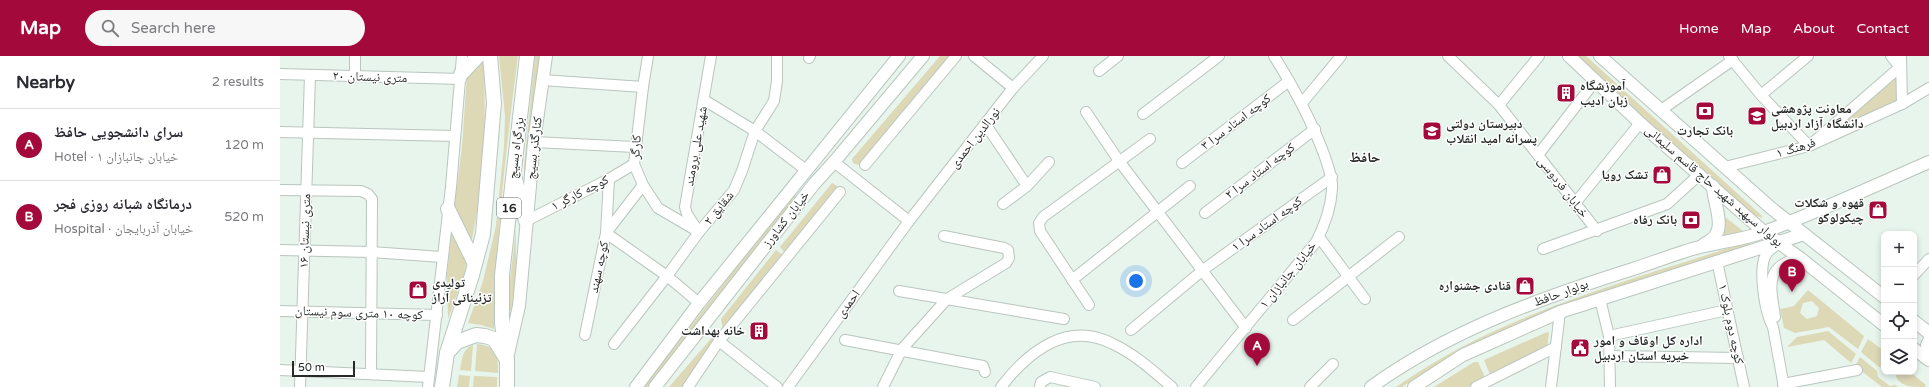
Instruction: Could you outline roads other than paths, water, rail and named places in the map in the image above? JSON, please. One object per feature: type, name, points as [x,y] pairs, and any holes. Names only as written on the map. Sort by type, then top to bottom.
[{"type":"highway","points":[[461,76],[478,56]]},
{"type":"highway","name":"بزرگراه بسیج","points":[[447,353],[483,234],[493,110],[490,56]]},
{"type":"highway","name":"بزرگراه بسیج","points":[[507,360],[502,323],[502,275],[527,56]]},
{"type":"highway","points":[[513,170],[526,221]]},
{"type":"highway","points":[[448,209],[475,264]]},
{"type":"highway","points":[[447,353],[457,342],[461,340],[476,335],[486,336],[494,339],[507,360]]},
{"type":"highway","name":"16","points":[[431,385],[447,353]]},
{"type":"highway","name":"16","points":[[507,360],[507,387]]},
{"type":"main road","name":"کنارگذر بسیج","points":[[507,360],[518,306],[534,142],[546,56]]},
{"type":"main road","name":"خیابان کشاورز","points":[[655,387],[814,184],[923,56]]},
{"type":"main road","name":"بولوار سپهبد شهید حاج قاسم سلیمانی","points":[[1569,56],[1640,122],[1764,232],[1800,258],[1881,323]]},
{"type":"main road","name":"بولوار سپهبد شهید حاج قاسم سلیمانی","points":[[1600,56],[1724,167],[1789,222],[1881,295]]},
{"type":"main road","name":"خیابان کشاورز","points":[[636,387],[698,303],[806,170],[894,58]]},
{"type":"main road","name":"بولوار حافظ","points":[[1371,387],[1413,359],[1464,332],[1556,293],[1697,248],[1746,238],[1764,232],[1814,213],[1929,162]]},
{"type":"main road","points":[[1697,248],[1715,238],[1719,228],[1720,217],[1713,197],[1713,186]]},
{"type":"main road","name":"بولوار حافظ","points":[[1416,386],[1463,355],[1560,312],[1804,234]]},
{"type":"main road","points":[[1917,323],[1929,333]]},
{"type":"main road","points":[[1929,341],[1927,346],[1929,349]]},
{"type":"main road","points":[[1917,351],[1929,360]]},
{"type":"street","points":[[354,76],[355,56]]},
{"type":"street","points":[[280,370],[371,374],[431,385],[462,56]]},
{"type":"street","name":"کارگر","points":[[648,56],[634,164],[642,185],[658,208],[699,232]]},
{"type":"street","name":"شهید علی برومند","points":[[699,232],[687,214],[685,207],[712,56]]},
{"type":"street","name":"شقایق ۲","points":[[614,344],[699,232],[734,190],[755,132],[774,101],[777,81],[776,56]]},
{"type":"street","points":[[865,165],[956,56]]},
{"type":"street","points":[[974,56],[1013,88]]},
{"type":"street","name":"نورالدین احمدی","points":[[909,221],[1013,88],[1043,56]]},
{"type":"street","points":[[1099,71],[1118,56]]},
{"type":"street","points":[[1143,114],[1219,56]]},
{"type":"street","points":[[1274,56],[1290,81]]},
{"type":"street","points":[[1302,103],[1341,56]]},
{"type":"street","name":"خیابان فردوسی","points":[[1448,56],[1499,105],[1576,202],[1597,231]]},
{"type":"street","points":[[1499,105],[1539,56]]},
{"type":"street","points":[[1762,95],[1808,56]]},
{"type":"street","points":[[1891,56],[1900,67]]},
{"type":"street","points":[[1901,56],[1900,67],[1902,104]]},
{"type":"street","points":[[1661,110],[1731,58],[1762,95],[1809,146],[1900,67]]},
{"type":"street","name":"۲۰ متری نیستان","points":[[280,74],[461,76]]},
{"type":"street","name":"۱۶ متری نیستان","points":[[300,387],[310,75]]},
{"type":"street","points":[[542,80],[643,87]]},
{"type":"street","points":[[1538,155],[1596,80]]},
{"type":"street","name":"خیابان جانبازان ۱","points":[[1196,387],[1246,328],[1319,237],[1327,219],[1332,189],[1332,177],[1315,129],[1290,81]]},
{"type":"street","name":"کوچه استاد سرا ۳","points":[[1182,163],[1290,81]]},
{"type":"street","name":"فرهنگ ۱","points":[[1724,167],[1809,146],[1902,104],[1929,88]]},
{"type":"street","points":[[704,100],[755,132],[806,170]]},
{"type":"street","points":[[1086,112],[1119,161],[1158,210],[1246,328]]},
{"type":"street","points":[[1576,202],[1640,122]]},
{"type":"street","points":[[986,124],[1026,186]]},
{"type":"street","name":"کوچه استاد سرا ۲","points":[[1205,213],[1315,129]]},
{"type":"street","points":[[280,132],[455,136]]},
{"type":"street","points":[[1089,305],[1040,231],[1039,223],[1043,217],[1150,139]]},
{"type":"street","points":[[534,142],[635,147]]},
{"type":"street","points":[[834,162],[909,221]]},
{"type":"street","points":[[1003,204],[1026,186],[1049,162]]},
{"type":"street","name":"کوچه کارگر ۱","points":[[526,221],[609,179],[634,164]]},
{"type":"street","points":[[1543,249],[1597,231],[1667,204],[1700,174]]},
{"type":"street","name":"کوچه استاد سرا ۱","points":[[1131,330],[1203,270],[1332,177]]},
{"type":"street","points":[[609,179],[606,233],[667,276],[698,303]]},
{"type":"street","name":"کوچه سهند","points":[[585,335],[606,233],[642,185]]},
{"type":"street","points":[[1072,280],[1190,186]]},
{"type":"street","points":[[280,190],[361,191],[368,194],[372,199],[371,374]]},
{"type":"street","points":[[688,387],[719,342],[840,192]]},
{"type":"street","name":"احمدی","points":[[788,387],[909,221]]},
{"type":"street","points":[[883,387],[902,349],[947,298],[1006,263],[1009,258],[1009,254],[1004,248],[944,236]]},
{"type":"street","points":[[1319,237],[1366,299]]},
{"type":"street","points":[[1293,320],[1399,237]]},
{"type":"street","points":[[1779,243],[1766,254],[1763,269],[1763,282],[1768,318],[1773,327],[1783,386],[1857,370]]},
{"type":"street","points":[[280,250],[371,252],[442,258]]},
{"type":"street","points":[[1773,327],[1775,317],[1770,286],[1773,275],[1780,265],[1786,261],[1800,258]]},
{"type":"street","points":[[1917,272],[1929,259]]},
{"type":"street","name":"کوچه دوم بلوک ۱","points":[[1717,261],[1744,387]]},
{"type":"street","points":[[898,291],[947,298],[1064,319]]},
{"type":"street","points":[[1600,299],[1609,336],[1610,387]]},
{"type":"street","points":[[1609,336],[1727,310]]},
{"type":"street","name":"کوچه ۱۰ متری سوم نیستان","points":[[280,311],[371,314],[437,319]]},
{"type":"street","points":[[1551,387],[1560,312]]},
{"type":"street","points":[[1001,387],[1024,360],[1044,346],[1064,339],[1095,337],[1113,344],[1144,364],[1172,387]]},
{"type":"street","points":[[845,340],[902,349],[983,366],[985,372]]},
{"type":"street","points":[[719,342],[777,387]]},
{"type":"street","points":[[1476,387],[1556,347]]},
{"type":"street","points":[[1610,356],[1738,358]]},
{"type":"street","points":[[1310,387],[1333,364]]},
{"type":"street","points":[[1040,387],[1041,382],[1050,377],[1095,387]]},
{"type":"place","name":"آموزشگاه زبان ادیب","points":[[1566,93]]},
{"type":"place","name":"بانک تجارت","points":[[1705,111]]},
{"type":"place","name":"معاونت پژوهشی دانشگاه آزاد اردبیل","points":[[1757,116]]},
{"type":"place","name":"دبیرستان دولتی پسرانه امید انقلاب","points":[[1432,131]]},
{"type":"place","name":"تشک رویا","points":[[1662,175]]},
{"type":"place","name":"قهوه و شکلات چیکولوکو","points":[[1878,210]]},
{"type":"place","name":"بانک رفاه","points":[[1691,220]]},
{"type":"place","name":"قنادی جشنواره","points":[[1525,286]]},
{"type":"place","name":"تولیدی تزئیناتی آراز","points":[[418,290]]},
{"type":"place","name":"درمانگاه شبانه روزی فجر","points":[[1792,292]]},
{"type":"place","name":"خانه بهداشت","points":[[759,331]]},
{"type":"place","name":"اداره کل اوقاف و امور خیریه استان اردبیل","points":[[1580,348]]},
{"type":"place","name":"سرای دانشجویی حافظ","points":[[1257,366]]},
{"type":"district","name":"حافظ","points":[[1365,157]]}]
